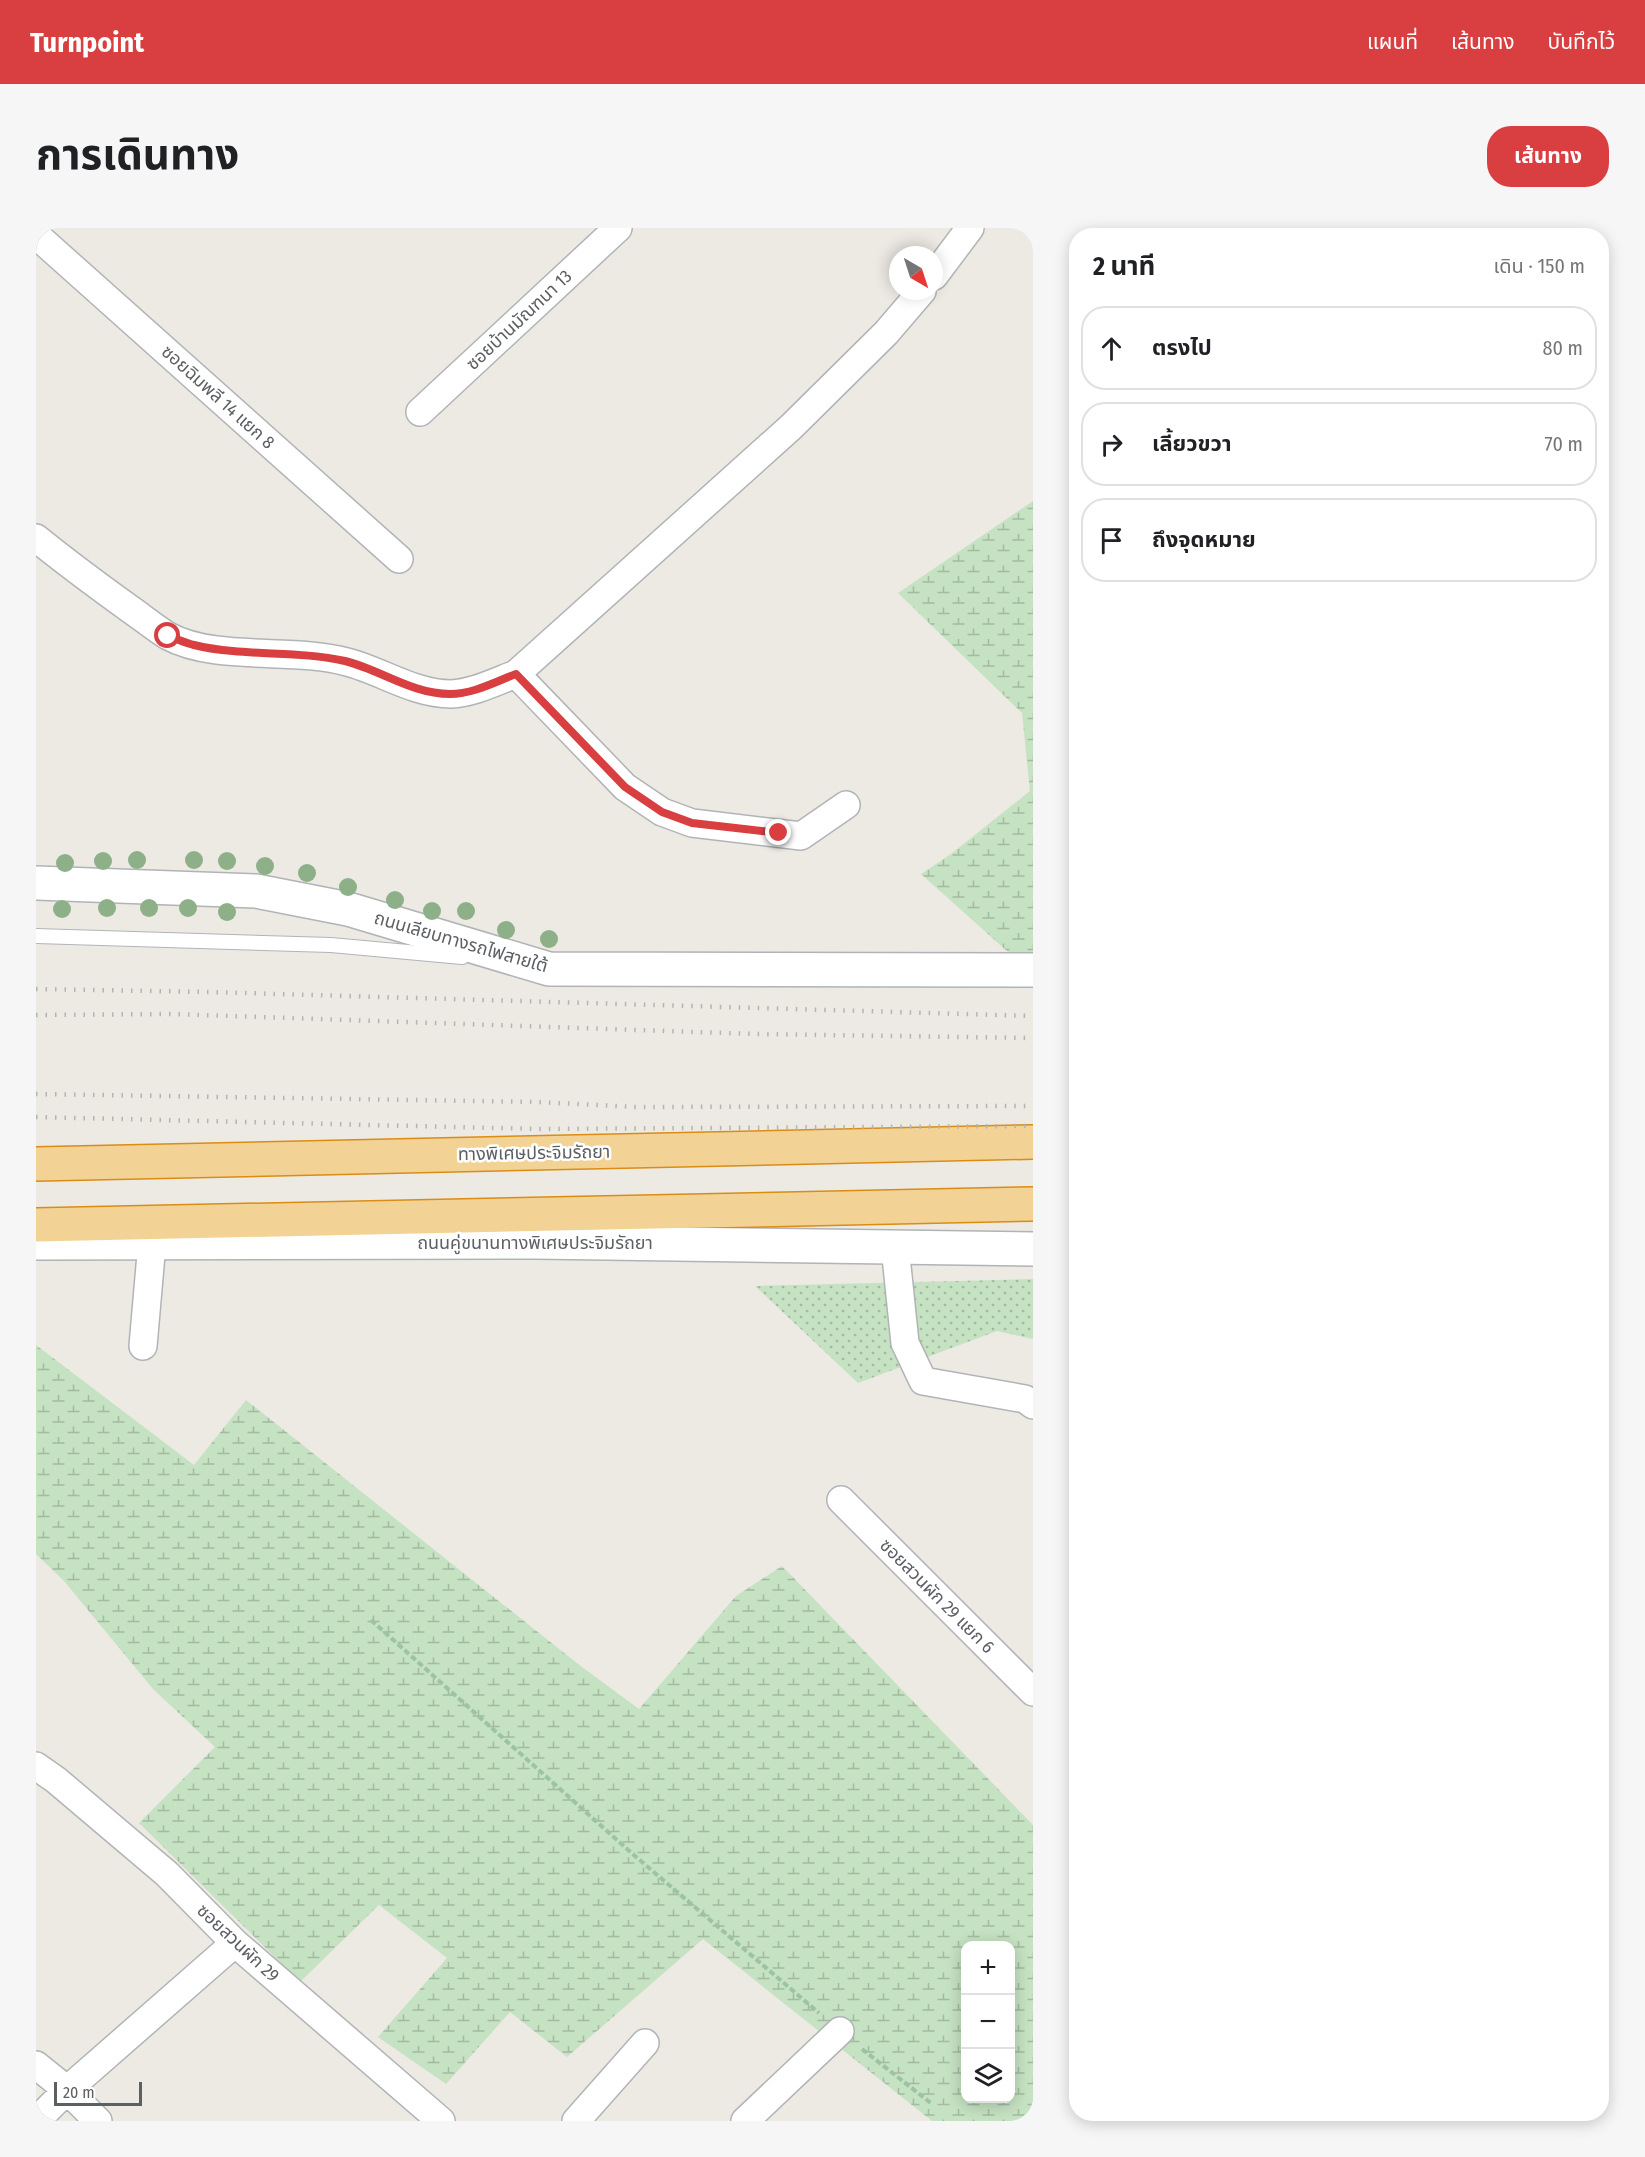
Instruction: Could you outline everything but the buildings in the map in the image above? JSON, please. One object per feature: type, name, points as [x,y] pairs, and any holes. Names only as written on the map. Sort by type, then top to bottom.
[{"type":"highway","name":"ทางพิเศษประจิมรัถยา","points":[[36,1164],[1033,1142]]},
{"type":"highway","points":[[36,1225],[1033,1204]]},
{"type":"main road","name":"ถนนเลียบทางรถไฟสายใต้","points":[[36,883],[256,891],[348,909],[549,969],[1033,970]]},
{"type":"main road","name":"ถนนคู่ขนานทางพิเศษประจิมรัถยา","points":[[36,1243],[535,1242],[1033,1249]]},
{"type":"street","name":"ซอยบ้านมัณฑนา 13","points":[[420,412],[618,228]]},
{"type":"street","points":[[943,264],[970,228]]},
{"type":"street","name":"ซอยฉิมพลี 14 แยก 8","points":[[36,236],[399,559]]},
{"type":"street","points":[[36,538],[78,573],[168,636],[194,645],[243,652],[288,654],[346,661],[427,692],[452,694],[476,690],[516,674],[791,427],[886,333],[914,300]]},
{"type":"street","points":[[516,674],[625,787],[662,812],[692,823],[801,836],[846,805]]},
{"type":"street","points":[[143,1346],[152,1243]]},
{"type":"street","points":[[895,1247],[905,1343],[923,1381],[1025,1399],[1033,1405]]},
{"type":"street","name":"ซอยสวนผัก 29 แยก 6","points":[[841,1500],[1033,1692]]},
{"type":"street","name":"ซอยสวนผัก 29","points":[[36,1766],[56,1780],[167,1874],[235,1943],[441,2121]]},
{"type":"street","points":[[36,2121],[67,2090],[235,1943]]},
{"type":"street","points":[[746,2121],[840,2031]]},
{"type":"street","points":[[576,2121],[645,2043]]},
{"type":"street","points":[[36,2065],[67,2090],[99,2121]]},
{"type":"lane","points":[[36,936],[331,945],[453,956],[549,969]]},
{"type":"path","points":[[371,1620],[635,1856],[840,2031],[932,2104]]},
{"type":"green space","points":[[1033,501],[1033,952],[1008,952],[921,874],[951,854],[1030,791],[1022,713],[898,593]]},
{"type":"green space","points":[[1033,1279],[1033,1339],[997,1331],[858,1383],[755,1286]]},
{"type":"green space","points":[[36,1345],[194,1465],[246,1400],[578,1664],[639,1709],[736,1596],[782,1566],[1033,1825],[1033,2121],[932,2121],[703,1939],[567,2057],[510,2012],[446,2084],[378,2037],[447,1958],[379,1905],[300,1982],[139,1823],[215,1747],[153,1689],[64,1581],[36,1554]]},
{"type":"railway","points":[[36,989],[1033,1016]]},
{"type":"railway","points":[[36,1015],[173,1014],[754,1034],[1033,1038]]},
{"type":"railway","points":[[36,1094],[538,1102],[635,1107],[1033,1106]]},
{"type":"railway","points":[[36,1117],[539,1129],[1033,1126]]},
{"type":"route","points":[[168,636],[194,645],[222,650],[288,654],[346,661],[427,692],[452,694],[476,690],[516,674],[625,787],[662,812],[692,823],[779,833]]}]
